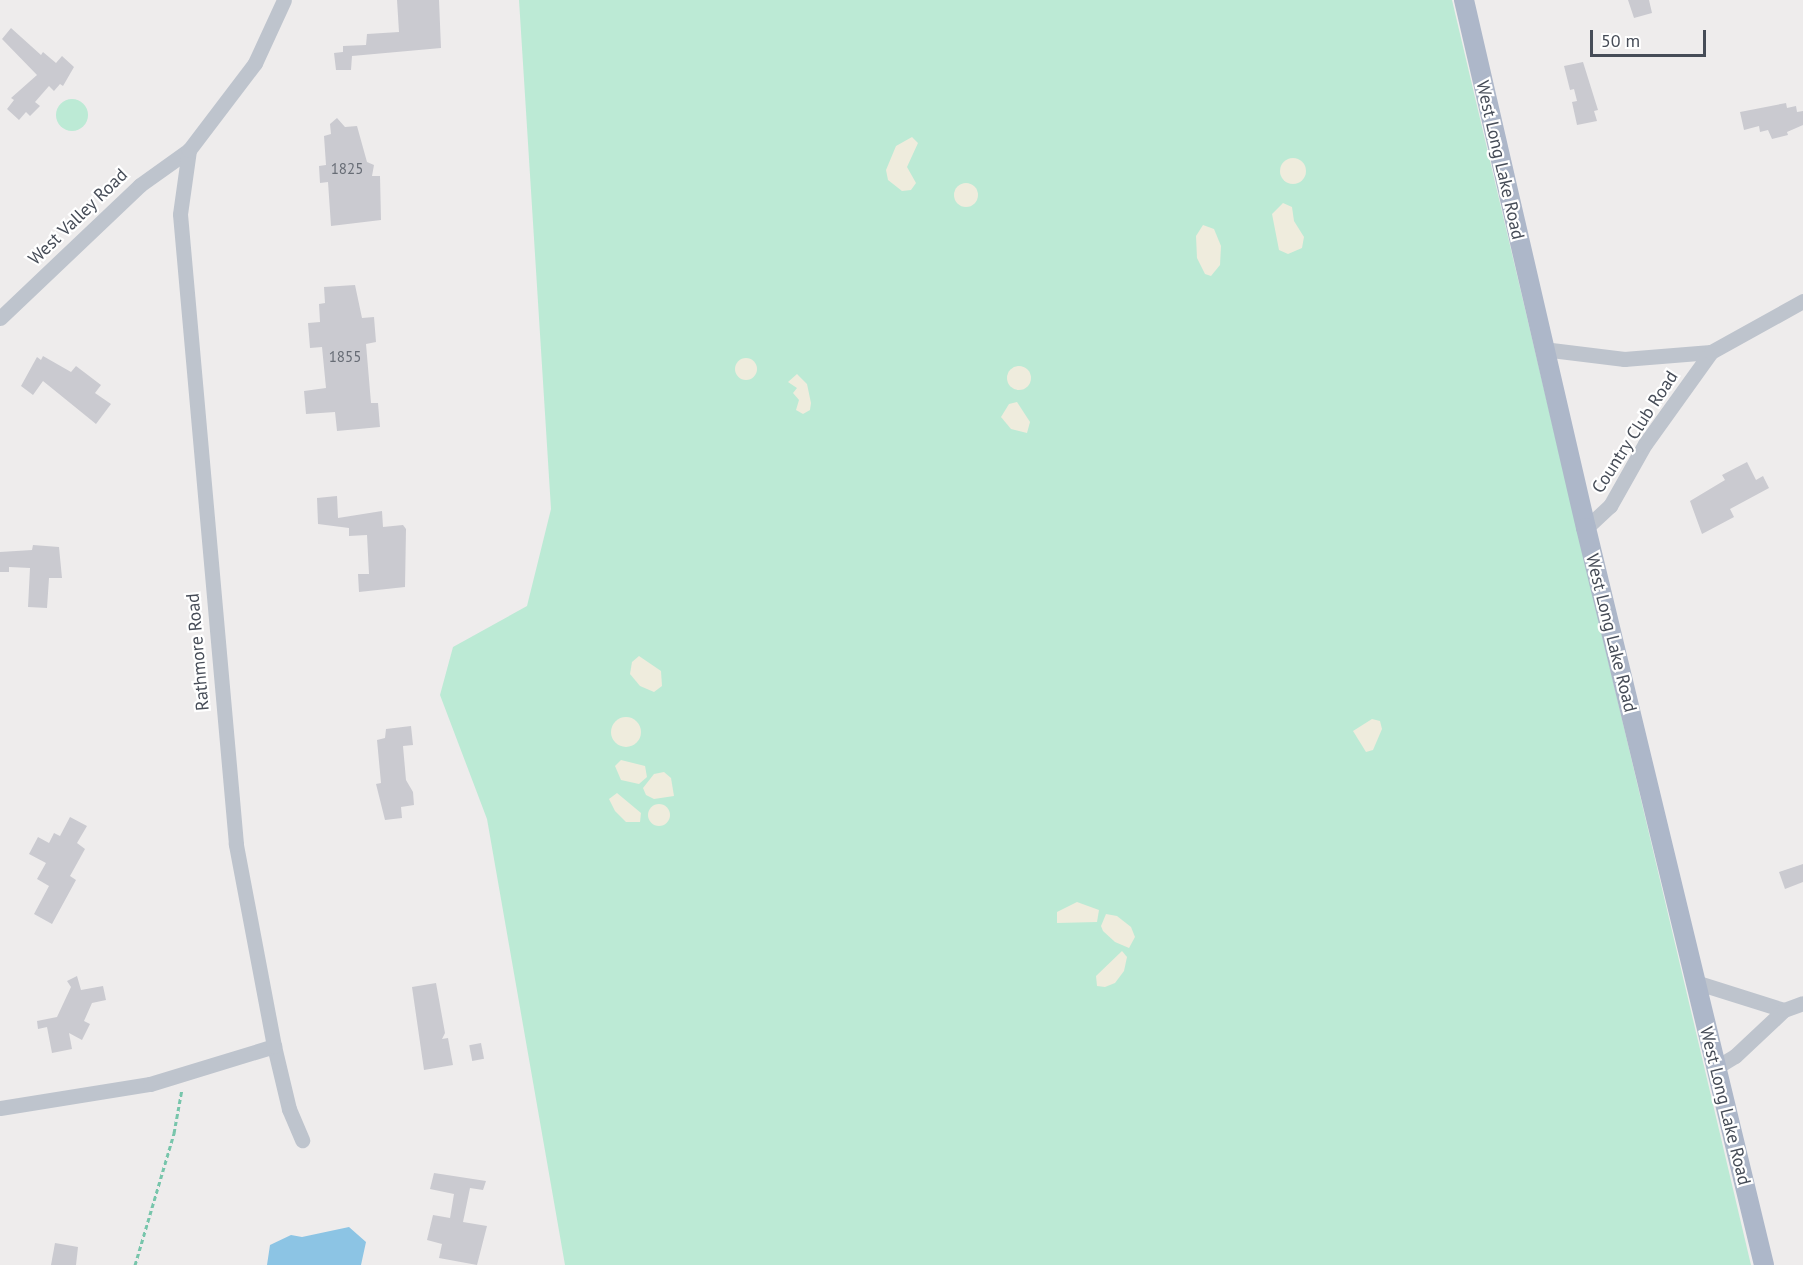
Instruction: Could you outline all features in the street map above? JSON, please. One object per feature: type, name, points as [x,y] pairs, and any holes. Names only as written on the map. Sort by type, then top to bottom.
[{"type":"main road","name":"West Long Lake Road","points":[[1464,0],[1543,349],[1764,1265]]},
{"type":"street","name":"Rathmore Road","points":[[284,0],[255,63],[189,150],[180,214],[236,844],[274,1046],[289,1109],[302,1140]]},
{"type":"street","name":"West Valley Road","points":[[0,318],[140,185],[189,150]]},
{"type":"street","name":"Country Club Road","points":[[1586,528],[1610,506],[1645,444],[1712,352],[1803,301]]},
{"type":"street","name":"Country Club Road","points":[[1543,349],[1624,359],[1712,352]]},
{"type":"street","points":[[1695,982],[1784,1010]]},
{"type":"street","points":[[1715,1068],[1735,1056],[1784,1010],[1803,1003]]},
{"type":"street","points":[[0,1108],[114,1092],[184,1076],[274,1046]]},
{"type":"path","points":[[135,1265],[174,1133],[184,1076]]},
{"type":"green space","points":[[519,0],[1452,0],[1751,1265],[565,1265],[487,819],[440,695],[453,647],[527,606],[551,509]]},
{"type":"green space","points":[[72,99],[84,103],[88,115],[84,127],[72,131],[60,127],[56,115],[60,103]]},
{"type":"sand","points":[[912,137],[918,143],[907,167],[916,183],[911,190],[902,191],[888,180],[886,170],[896,146]]},
{"type":"sand","points":[[1293,158],[1303,161],[1306,171],[1303,181],[1293,184],[1283,181],[1280,171],[1283,161]]},
{"type":"sand","points":[[966,183],[971,184],[977,190],[977,200],[971,206],[966,207],[961,206],[955,200],[954,195],[955,190],[961,184]]},
{"type":"sand","points":[[1283,203],[1292,207],[1294,221],[1304,237],[1302,248],[1288,254],[1279,250],[1272,214]]},
{"type":"sand","points":[[1203,225],[1214,229],[1221,246],[1220,265],[1211,276],[1205,274],[1197,258],[1196,236]]},
{"type":"sand","points":[[746,358],[754,361],[757,369],[754,377],[746,380],[738,377],[735,369],[738,361]]},
{"type":"sand","points":[[1019,366],[1028,369],[1031,378],[1028,387],[1019,390],[1010,387],[1007,378],[1010,369]]},
{"type":"sand","points":[[797,374],[807,384],[811,403],[810,410],[803,414],[796,410],[799,400],[793,393],[797,388],[788,382]]},
{"type":"sand","points":[[1017,402],[1030,422],[1027,433],[1011,429],[1001,417],[1009,404]]},
{"type":"sand","points":[[639,656],[661,671],[662,686],[654,692],[640,686],[630,674],[632,662]]},
{"type":"sand","points":[[626,717],[636,722],[641,732],[636,742],[626,747],[616,742],[611,732],[616,722]]},
{"type":"sand","points":[[1372,719],[1380,721],[1382,729],[1373,750],[1366,752],[1353,731]]},
{"type":"sand","points":[[621,760],[645,766],[647,777],[639,784],[621,780],[615,766]]},
{"type":"sand","points":[[664,772],[671,778],[674,796],[654,799],[646,795],[643,788],[654,774]]},
{"type":"sand","points":[[617,793],[641,813],[640,822],[626,822],[615,811],[609,799]]},
{"type":"sand","points":[[659,804],[667,807],[670,815],[667,823],[659,826],[651,823],[648,815],[651,807]]},
{"type":"sand","points":[[1077,902],[1099,910],[1097,922],[1057,923],[1057,912]]},
{"type":"sand","points":[[1106,914],[1117,916],[1131,927],[1135,937],[1129,948],[1115,942],[1103,931],[1101,926]]},
{"type":"sand","points":[[1122,951],[1127,957],[1124,971],[1115,983],[1105,987],[1097,986],[1096,976]]},
{"type":"water","points":[[349,1227],[366,1242],[361,1265],[267,1265],[270,1245],[291,1235],[302,1237]]},
{"type":"building","points":[[397,0],[439,0],[441,48],[352,56],[351,70],[336,70],[334,53],[343,52],[343,46],[366,45],[367,34],[399,32]]},
{"type":"building","points":[[1628,0],[1649,0],[1652,13],[1634,18]]},
{"type":"building","points":[[11,28],[41,55],[43,52],[56,63],[62,56],[74,67],[63,86],[60,84],[54,91],[49,86],[35,102],[40,106],[30,116],[26,112],[19,120],[7,109],[14,100],[11,98],[37,75],[2,39]]},
{"type":"building","points":[[1583,62],[1598,110],[1594,111],[1597,121],[1577,125],[1572,102],[1577,101],[1574,89],[1570,90],[1564,66]]},
{"type":"building","points":[[1786,103],[1787,108],[1796,106],[1797,112],[1803,111],[1803,125],[1787,132],[1788,135],[1772,139],[1768,130],[1760,132],[1759,126],[1744,130],[1740,112]]},
{"type":"building","points":[[337,118],[345,127],[357,126],[367,162],[374,165],[372,176],[380,176],[381,220],[331,226],[328,182],[320,183],[319,166],[326,165],[324,136],[331,134],[330,124]]},
{"type":"building","points":[[355,285],[362,318],[374,317],[376,342],[366,344],[371,403],[378,403],[380,427],[337,431],[335,412],[306,414],[304,391],[326,388],[322,347],[310,348],[308,323],[320,322],[319,304],[325,303],[324,287]]},
{"type":"building","points":[[43,356],[71,372],[76,366],[101,385],[95,393],[111,404],[96,424],[43,381],[33,395],[21,386],[37,357],[41,360]]},
{"type":"building","points":[[1747,462],[1756,480],[1763,476],[1769,488],[1730,509],[1734,517],[1702,534],[1690,501],[1725,480],[1722,475]]},
{"type":"building","points":[[337,496],[338,518],[382,511],[383,527],[403,525],[406,529],[405,587],[359,592],[358,574],[369,574],[367,535],[349,536],[349,528],[318,524],[317,498]]},
{"type":"building","points":[[33,545],[59,547],[62,578],[49,578],[47,608],[28,607],[30,568],[9,567],[9,572],[0,572],[0,552],[32,550]]},
{"type":"building","points":[[411,726],[413,745],[403,746],[406,780],[413,792],[414,805],[401,807],[402,818],[385,820],[376,784],[381,783],[377,740],[385,738],[386,729]]},
{"type":"building","points":[[70,817],[87,826],[77,843],[85,849],[70,876],[76,880],[52,924],[34,914],[49,886],[37,879],[46,863],[29,854],[38,837],[49,843],[54,833],[60,836]]},
{"type":"building","points":[[1803,864],[1803,882],[1785,889],[1779,872]]},
{"type":"building","points":[[77,976],[81,990],[103,986],[106,1000],[92,1003],[84,1021],[90,1024],[82,1040],[69,1033],[72,1049],[52,1053],[47,1027],[38,1029],[37,1021],[57,1017],[71,987],[67,981]]},
{"type":"building","points":[[436,983],[445,1033],[442,1039],[448,1038],[453,1065],[424,1070],[412,987]]},
{"type":"building","points":[[481,1043],[484,1059],[472,1061],[469,1045]]},
{"type":"building","points":[[434,1173],[486,1181],[483,1190],[470,1188],[463,1222],[487,1226],[477,1265],[439,1258],[442,1244],[427,1240],[433,1215],[450,1218],[454,1194],[430,1189]]},
{"type":"building","points":[[55,1243],[78,1247],[76,1265],[51,1265]]}]
